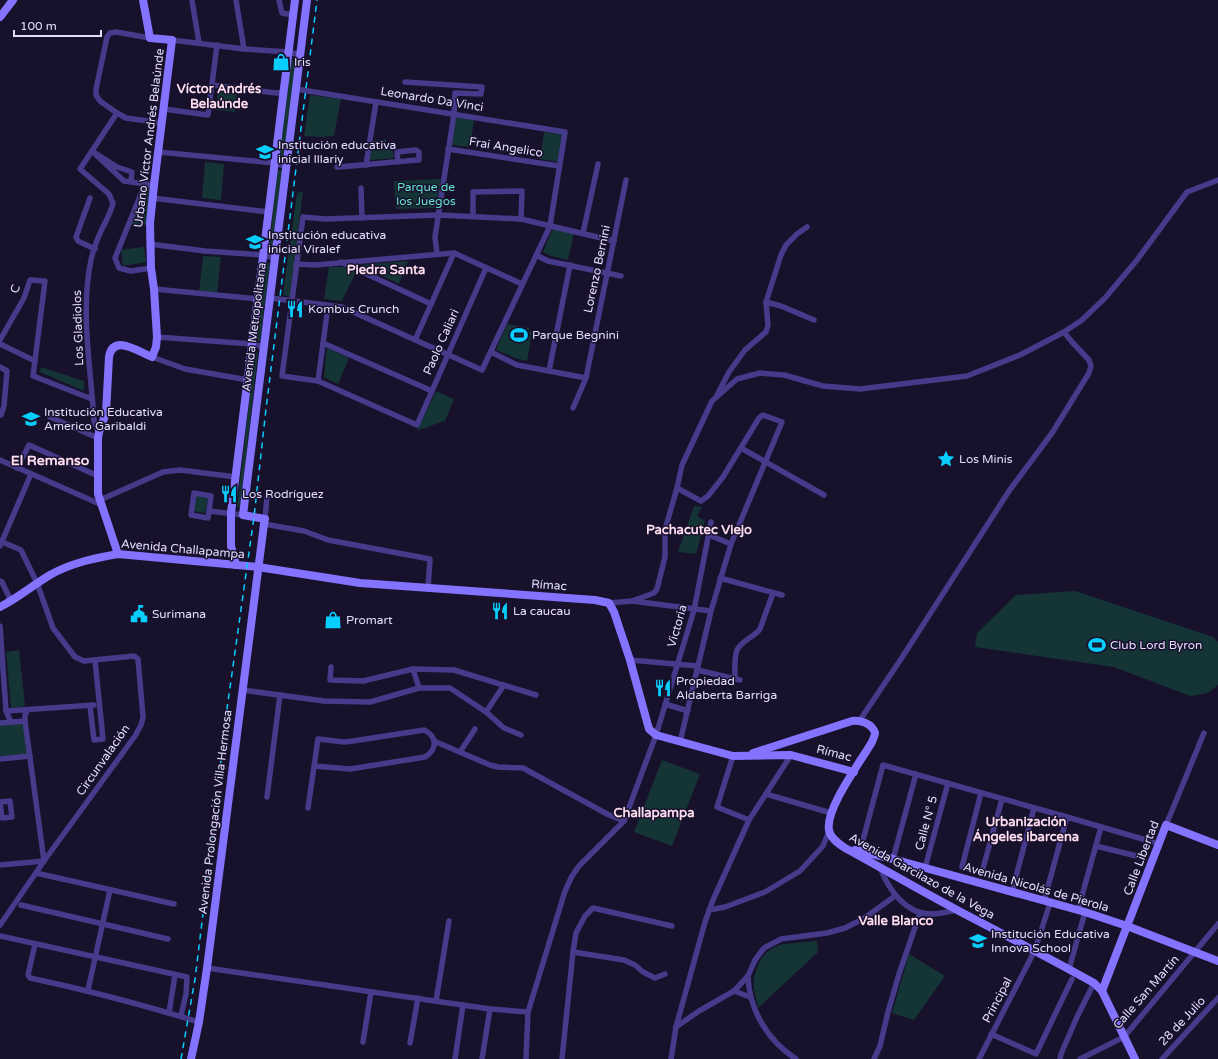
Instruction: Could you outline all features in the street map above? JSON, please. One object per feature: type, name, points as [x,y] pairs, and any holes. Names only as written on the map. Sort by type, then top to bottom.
[{"type":"street","points":[[0,17],[13,0]]},
{"type":"street","points":[[143,0],[150,38]]},
{"type":"street","points":[[192,0],[199,43]]},
{"type":"street","points":[[236,0],[244,48]]},
{"type":"street","points":[[279,0],[282,13],[293,15]]},
{"type":"street","name":"Avenida Metropolitana","points":[[236,565],[231,546],[231,513],[295,0]]},
{"type":"street","name":"Avenida Metropolitana","points":[[242,515],[307,0]]},
{"type":"street","points":[[162,123],[126,118],[100,101],[96,95],[107,37],[110,33],[116,32],[150,38],[289,52],[300,55]]},
{"type":"street","name":"Urbano Víctor Andrés Belaúnde","points":[[152,357],[156,347],[157,337],[154,289],[150,268],[150,223],[172,40]]},
{"type":"street","points":[[164,109],[208,115],[217,45]]},
{"type":"street","points":[[405,82],[482,87],[481,94],[455,93],[454,114],[435,237],[437,254]]},
{"type":"street","points":[[212,85],[276,93],[284,92]]},
{"type":"street","name":"Leonardo Da Vinci","points":[[296,89],[565,132],[559,166]]},
{"type":"street","points":[[366,165],[376,102]]},
{"type":"street","points":[[92,151],[117,113]]},
{"type":"street","name":"Frai Angelico","points":[[448,149],[559,166]]},
{"type":"street","points":[[92,151],[117,167],[132,172],[131,182]]},
{"type":"street","points":[[92,151],[124,181],[154,184]]},
{"type":"street","name":"Los Gladiolos","points":[[92,151],[80,169],[112,198],[113,203],[94,249],[87,282],[86,306],[92,399],[94,421],[98,435]]},
{"type":"street","points":[[158,152],[275,163],[286,167]]},
{"type":"street","points":[[337,167],[398,162]]},
{"type":"street","points":[[583,233],[598,164]]},
{"type":"street","points":[[270,298],[342,307],[482,370],[550,226],[559,166]]},
{"type":"street","name":"Lorenzo Bernini","points":[[573,408],[586,378],[626,180]]},
{"type":"street","points":[[714,399],[737,379],[760,373],[784,375],[823,386],[860,389],[967,376],[1020,355],[1064,332],[1082,320],[1104,298],[1137,260],[1187,192],[1218,180]]},
{"type":"street","points":[[145,184],[116,258],[119,268],[131,271],[150,268]]},
{"type":"street","points":[[360,188],[362,218]]},
{"type":"street","points":[[473,216],[473,192],[522,191],[521,219]]},
{"type":"street","points":[[90,198],[76,237],[78,241],[94,249]]},
{"type":"street","points":[[152,198],[269,212]]},
{"type":"street","points":[[328,306],[318,381],[282,376],[303,217],[325,219],[439,215],[521,219],[614,241]]},
{"type":"street","points":[[632,601],[654,593],[657,589],[665,557],[665,530],[682,465],[712,401],[729,372],[745,350],[766,332],[768,325],[766,302],[781,255],[786,245],[807,227]]},
{"type":"street","points":[[149,244],[205,251],[264,255],[274,258]]},
{"type":"street","points":[[296,264],[315,264],[454,253],[522,284]]},
{"type":"street","points":[[415,340],[454,253]]},
{"type":"street","points":[[536,255],[548,261],[621,276]]},
{"type":"street","points":[[340,262],[431,304]]},
{"type":"street","points":[[549,371],[570,265]]},
{"type":"street","name":"Paolo Caliari","points":[[318,381],[417,425],[486,268]]},
{"type":"street","name":"C","points":[[0,340],[24,298],[30,280],[45,281],[35,360]]},
{"type":"street","points":[[154,289],[258,299]]},
{"type":"street","points":[[766,302],[781,306],[814,320]]},
{"type":"street","points":[[860,720],[1009,491],[1052,433],[1090,373],[1091,366],[1089,360],[1064,332]]},
{"type":"street","points":[[157,337],[252,344],[264,347]]},
{"type":"street","points":[[323,343],[432,391]]},
{"type":"street","points":[[0,344],[35,360],[33,376],[92,399]]},
{"type":"street","points":[[118,554],[98,494],[98,435],[106,413],[109,357],[112,348],[117,345],[125,345],[185,369],[248,380]]},
{"type":"street","points":[[491,352],[517,365],[586,378]]},
{"type":"street","points":[[0,367],[7,371],[3,409],[2,415],[0,415]]},
{"type":"street","points":[[677,488],[699,500],[705,499],[723,477],[759,418],[763,415],[782,422],[731,544],[720,578],[680,742]]},
{"type":"street","points":[[50,417],[98,435]]},
{"type":"street","points":[[17,468],[29,446],[98,476]]},
{"type":"street","points":[[741,448],[824,495]]},
{"type":"street","points":[[0,460],[101,502],[163,472],[180,470],[236,477]]},
{"type":"street","points":[[1,543],[31,474]]},
{"type":"street","points":[[194,493],[211,496],[210,511],[208,518],[191,515],[194,493]]},
{"type":"street","points":[[258,567],[267,497]]},
{"type":"street","points":[[210,511],[242,515],[304,531],[328,540],[430,559],[428,589]]},
{"type":"street","name":"Victoria","points":[[624,821],[656,735],[694,610],[712,522]]},
{"type":"street","points":[[709,535],[731,544]]},
{"type":"street","name":"Circunvalación","points":[[0,925],[44,861],[135,736],[141,725],[143,717],[138,659],[134,656],[84,661],[75,657],[53,628],[37,583],[21,550],[1,543]]},
{"type":"street","name":"Avenida Metropolitana","points":[[224,564],[231,546]]},
{"type":"street","name":"Avenida Challapampa","points":[[0,607],[25,593],[37,583],[66,568],[99,557],[118,554],[258,567]]},
{"type":"street","name":"Rímac","points":[[258,567],[360,583],[595,600],[609,603]]},
{"type":"street","name":"Avenida Prolongación Villa Hermosa","points":[[191,1059],[199,1022],[207,968],[258,567]]},
{"type":"street","points":[[720,578],[782,595]]},
{"type":"street","points":[[0,581],[2,582],[11,601]]},
{"type":"street","points":[[630,660],[678,664],[738,679],[737,648],[757,633],[773,593]]},
{"type":"street","points":[[656,735],[649,729],[630,660],[614,612],[609,603],[632,601],[711,611]]},
{"type":"street","points":[[0,626],[6,711],[11,722]]},
{"type":"street","points":[[90,706],[94,740],[103,739],[95,660]]},
{"type":"street","points":[[331,667],[330,680],[363,681],[413,669],[454,670],[536,695]]},
{"type":"street","points":[[413,669],[419,688]]},
{"type":"street","points":[[486,712],[504,685]]},
{"type":"street","points":[[242,690],[324,701],[370,702],[419,688],[450,688],[486,712],[504,728],[521,735]]},
{"type":"street","points":[[267,797],[280,695]]},
{"type":"street","points":[[666,704],[688,711]]},
{"type":"street","points":[[6,711],[27,711],[99,705]]},
{"type":"street","points":[[0,865],[44,861],[25,721],[27,711]]},
{"type":"street","name":"Rímac","points":[[656,735],[733,756],[743,756],[791,754],[854,772],[875,735],[868,725],[860,720],[852,721],[743,756]]},
{"type":"street","points":[[0,723],[25,721]]},
{"type":"street","points":[[460,752],[475,729]]},
{"type":"street","points":[[308,808],[314,766],[318,739],[353,742],[424,730],[432,736],[434,741],[433,751],[425,757],[350,769],[314,766]]},
{"type":"street","name":"Calle Libertad","points":[[1102,992],[1166,825],[1204,733]]},
{"type":"street","points":[[434,741],[490,765],[498,767],[523,768],[609,815],[624,821],[579,866],[572,876],[528,1012],[526,1059]]},
{"type":"street","points":[[671,1059],[676,1027],[709,910],[749,820],[791,754]]},
{"type":"street","points":[[0,760],[30,756]]},
{"type":"street","points":[[733,756],[717,807],[749,820]]},
{"type":"street","points":[[860,851],[883,765],[1153,842]]},
{"type":"street","points":[[709,910],[725,907],[765,892],[800,871],[823,846],[829,831],[831,813],[837,799],[854,772]]},
{"type":"street","points":[[893,859],[916,774]]},
{"type":"street","name":"Calle N° 5","points":[[925,868],[948,784]]},
{"type":"street","points":[[981,793],[962,866],[982,872],[1002,799]]},
{"type":"street","points":[[766,794],[831,813]]},
{"type":"street","points":[[1012,892],[1034,808]]},
{"type":"street","name":"Principal","points":[[978,1059],[1035,950],[1067,817]]},
{"type":"street","points":[[1166,825],[1218,845]]},
{"type":"street","points":[[1069,969],[1101,827]]},
{"type":"street","name":"Avenida Garcilazo de la Vega","points":[[829,831],[835,840],[845,848],[956,910],[1035,950],[1094,983],[1102,992],[1135,1059]]},
{"type":"street","points":[[1096,846],[1141,857]]},
{"type":"street","name":"Avenida Nicolás de Pierola","points":[[845,848],[893,859],[1082,911],[1127,926],[1218,961]]},
{"type":"street","points":[[880,867],[895,896],[907,906],[920,913],[931,914],[956,910]]},
{"type":"street","points":[[36,873],[174,904]]},
{"type":"street","points":[[88,990],[110,890]]},
{"type":"street","points":[[676,1027],[699,1011],[734,991],[748,976],[755,960],[764,948],[781,940],[827,933],[845,928],[863,919],[895,896]]},
{"type":"street","points":[[21,905],[168,938]]},
{"type":"street","points":[[562,1059],[576,933],[585,916],[594,908],[672,926]]},
{"type":"street","points":[[874,1059],[880,1046],[899,974],[920,913]]},
{"type":"street","points":[[436,1001],[449,921]]},
{"type":"street","name":"Calle San Martín","points":[[1080,1059],[1124,1036],[1218,924]]},
{"type":"street","points":[[0,936],[188,978],[181,1016]]},
{"type":"street","points":[[35,944],[28,975],[30,978],[88,990],[199,1022]]},
{"type":"street","points":[[573,952],[624,960],[655,978],[665,974]]},
{"type":"street","points":[[207,968],[490,1009],[528,1012]]},
{"type":"street","points":[[169,1013],[175,975]]},
{"type":"street","points":[[748,976],[750,997],[754,1009],[762,1024],[788,1054],[796,1059]]},
{"type":"street","points":[[991,1034],[1036,1054],[1072,979]]},
{"type":"street","points":[[1060,1059],[1077,1017],[1094,983]]},
{"type":"street","points":[[734,991],[750,997]]},
{"type":"street","points":[[363,1042],[371,992]]},
{"type":"street","points":[[410,1043],[418,998]]},
{"type":"street","name":"28 de Julio","points":[[1162,1059],[1218,998]]},
{"type":"street","points":[[455,1059],[463,1005]]},
{"type":"street","points":[[482,1059],[490,1009]]},
{"type":"green space","points":[[291,60],[296,61],[283,160],[279,159]]},
{"type":"green space","points":[[218,90],[237,92],[235,112],[216,110]]},
{"type":"green space","points":[[310,95],[341,99],[334,136],[304,136]]},
{"type":"green space","points":[[456,117],[474,120],[470,147],[452,145]]},
{"type":"green space","points":[[544,132],[562,134],[558,162],[540,159]]},
{"type":"green space","points":[[386,139],[386,143],[392,146],[394,158],[370,160],[372,141]]},
{"type":"green space","points":[[205,162],[224,164],[221,200],[202,198]]},
{"type":"green space","points":[[277,170],[282,170],[272,252],[269,251]]},
{"type":"green space","name":"Parque de los Juegos","points":[[441,179],[436,208],[396,209],[394,181]]},
{"type":"green space","points":[[144,186],[151,186],[148,225],[131,226]]},
{"type":"green space","points":[[303,191],[290,297],[283,295],[297,193]]},
{"type":"green space","points":[[553,228],[574,233],[568,260],[551,256],[543,252]]},
{"type":"green space","points":[[144,247],[146,262],[123,266],[121,250]]},
{"type":"green space","points":[[203,256],[221,257],[217,294],[199,292]]},
{"type":"green space","points":[[408,261],[399,284],[359,265]]},
{"type":"green space","points":[[266,263],[270,263],[260,341],[256,341]]},
{"type":"green space","points":[[329,267],[343,267],[356,272],[342,301],[324,299]]},
{"type":"green space","points":[[507,324],[529,328],[529,331],[532,332],[527,361],[496,350]]},
{"type":"green space","points":[[327,348],[349,358],[338,384],[324,377]]},
{"type":"green space","points":[[255,353],[258,353],[240,507],[237,507]]},
{"type":"green space","points":[[41,367],[84,381],[84,391],[40,372]]},
{"type":"green space","points":[[436,391],[454,399],[445,421],[417,430],[422,421]]},
{"type":"green space","points":[[196,496],[208,498],[205,513],[193,511]]},
{"type":"green space","points":[[694,506],[702,507],[697,516],[705,521],[696,554],[678,552]]},
{"type":"green space","name":"Club Lord Byron","points":[[1075,591],[1213,637],[1218,642],[1218,685],[1208,693],[1190,696],[1114,667],[975,647],[977,633],[1016,595]]},
{"type":"green space","points":[[19,650],[25,706],[11,708],[6,652]]},
{"type":"green space","points":[[23,723],[27,754],[0,756],[0,725]]},
{"type":"green space","points":[[662,760],[700,774],[672,846],[634,832]]},
{"type":"green space","points":[[817,941],[818,952],[758,1008],[754,983],[756,969],[763,957],[773,948],[780,945]]},
{"type":"green space","points":[[909,954],[945,976],[914,1020],[892,1013]]},
{"type":"railway","points":[[181,1059],[195,979],[226,716],[254,517],[317,0]]},
{"type":"place","name":"Iris","points":[[281,62]]},
{"type":"place","name":"Institución educativa inicial Illariy","points":[[265,152]]},
{"type":"place","name":"Institución educativa inicial Viralef","points":[[255,242]]},
{"type":"place","name":"Kombus Crunch","points":[[295,309]]},
{"type":"place","name":"Parque Begnini","points":[[519,335]]},
{"type":"place","name":"Institución Educativa Americo Garibaldi","points":[[31,419]]},
{"type":"place","name":"Los Minis","points":[[946,459]]},
{"type":"place","name":"Los Rodríguez","points":[[229,494]]},
{"type":"place","name":"La caucau","points":[[500,611]]},
{"type":"place","name":"Surimana","points":[[139,614]]},
{"type":"place","name":"Promart","points":[[333,620]]},
{"type":"place","name":"Club Lord Byron","points":[[1097,645]]},
{"type":"place","name":"Propiedad Aldaberta Barriga","points":[[663,688]]},
{"type":"place","name":"Institución Educativa Innova School","points":[[978,941]]},
{"type":"district","name":"Víctor Andrés Belaúnde","points":[[219,96]]},
{"type":"district","name":"Piedra Santa","points":[[386,270]]},
{"type":"district","name":"El Remanso","points":[[50,460]]},
{"type":"district","name":"Pachacutec Viejo","points":[[699,530]]},
{"type":"district","name":"Challapampa","points":[[654,813]]},
{"type":"district","name":"Urbanización Ángeles ibarcena","points":[[1026,830]]},
{"type":"district","name":"Valle Blanco","points":[[896,921]]}]
